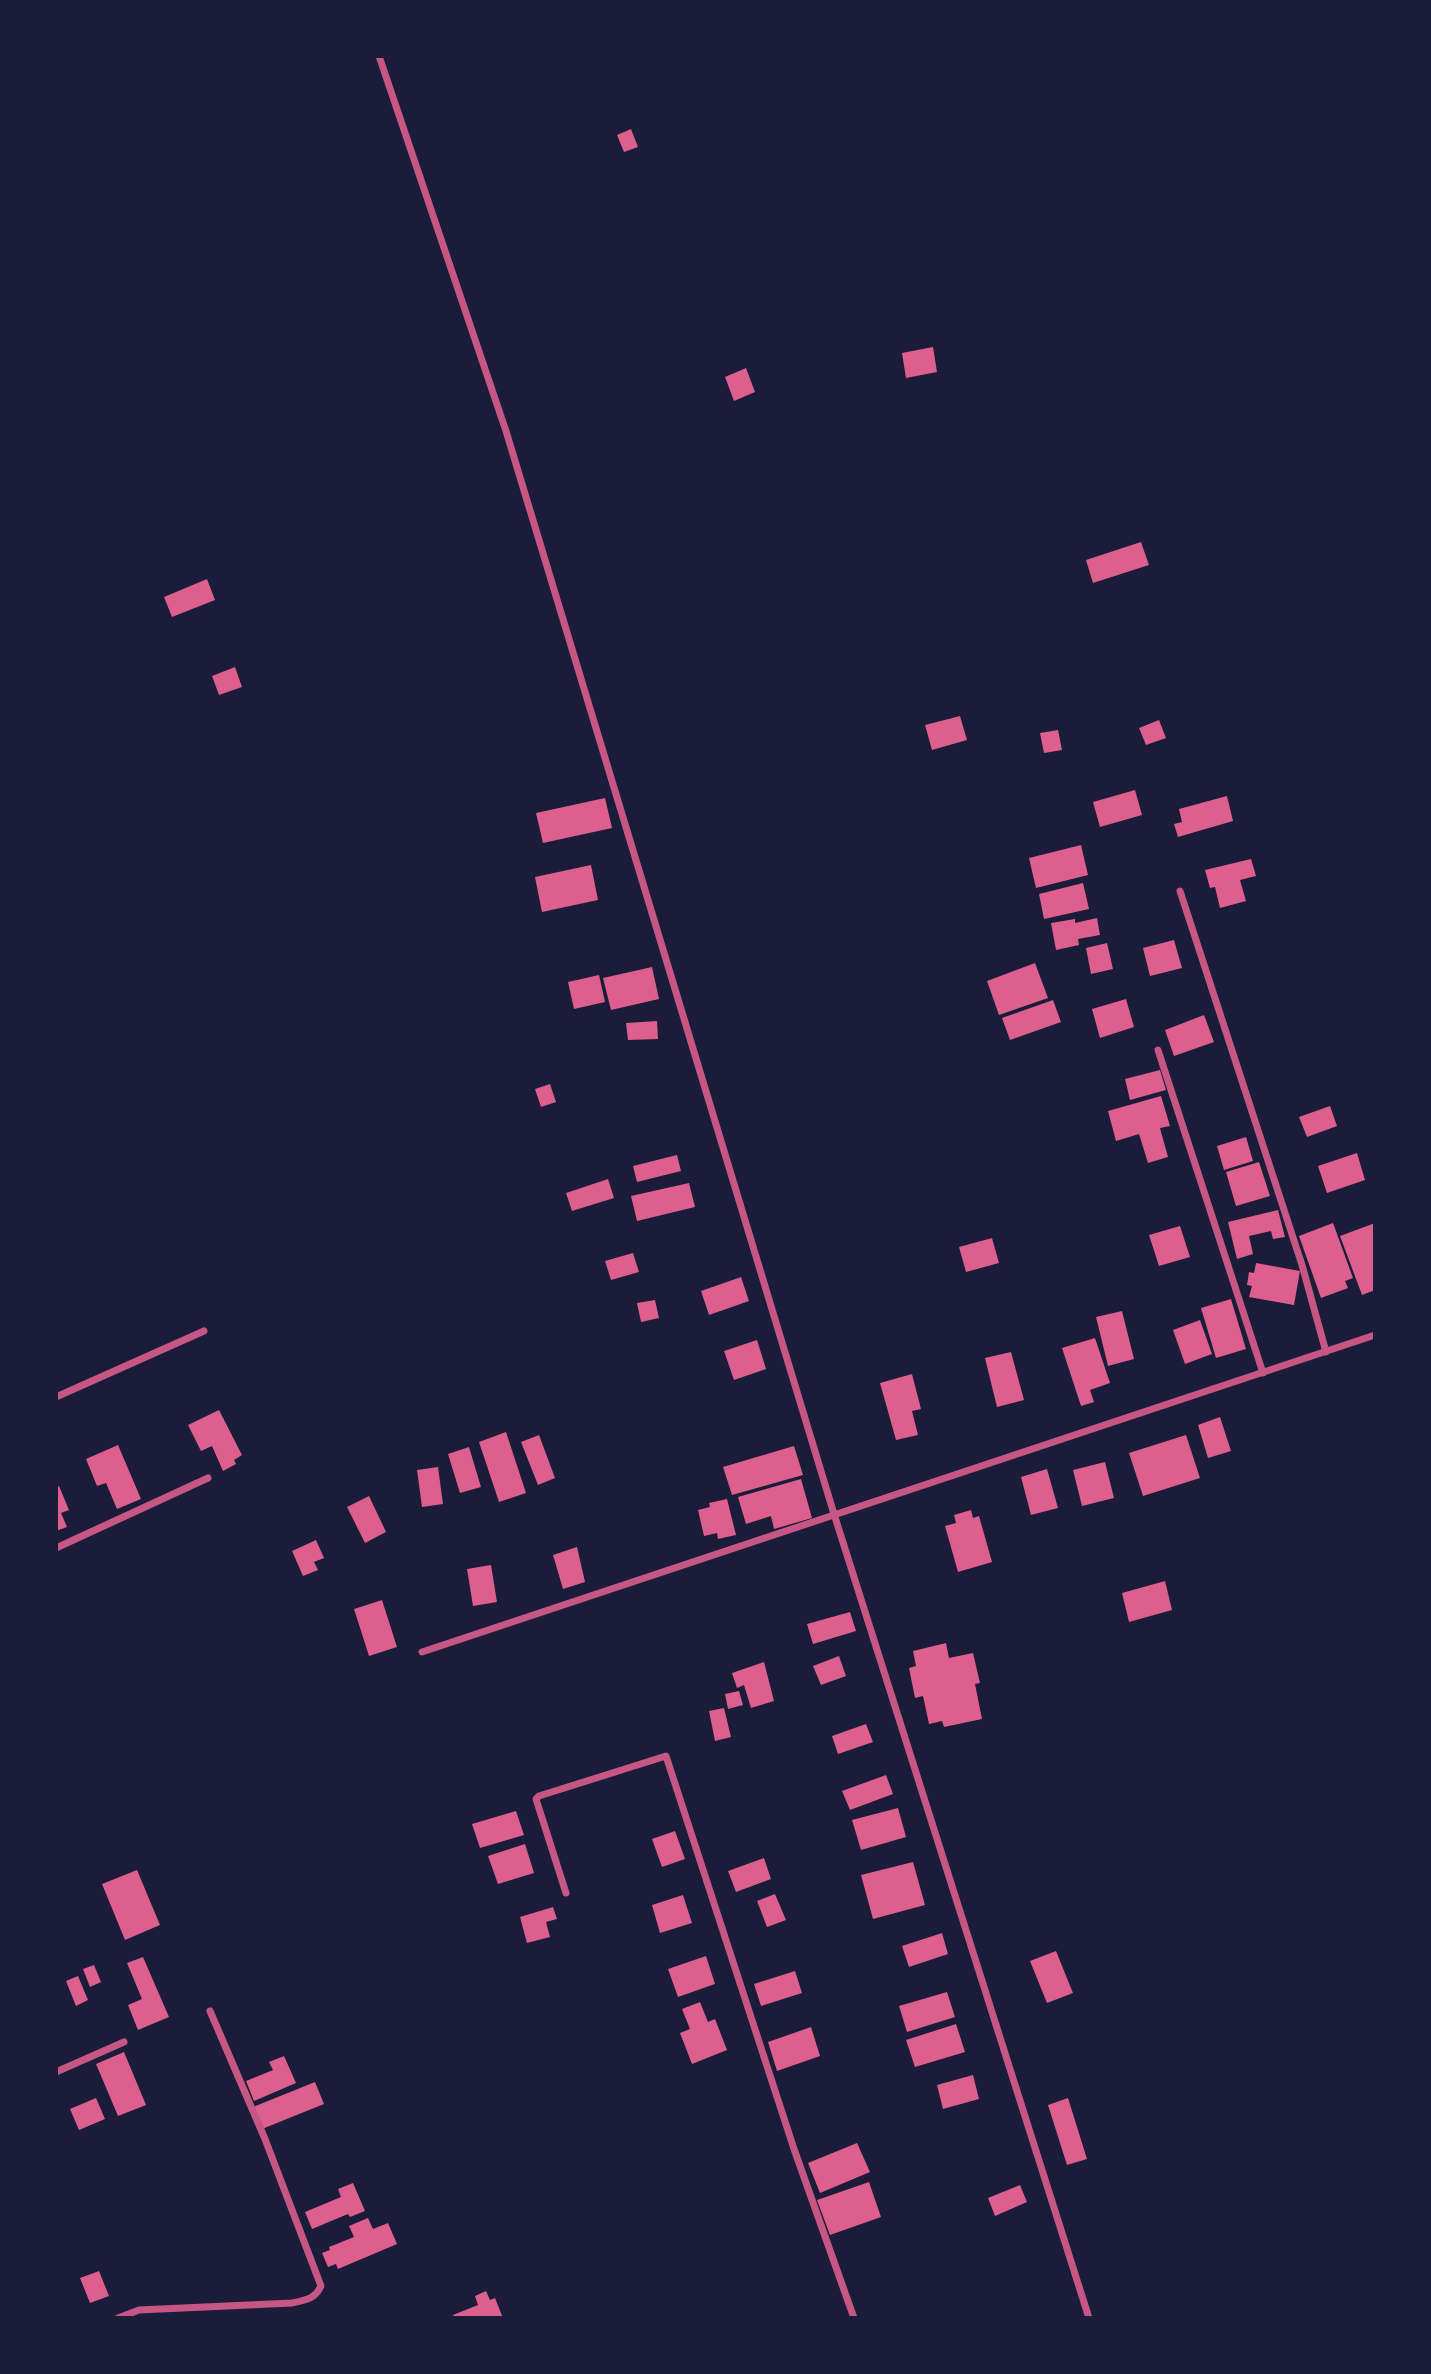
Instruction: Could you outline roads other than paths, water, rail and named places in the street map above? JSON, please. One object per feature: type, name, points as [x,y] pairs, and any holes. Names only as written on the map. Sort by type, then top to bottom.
[{"type":"street","points":[[379,56],[506,431],[834,1514],[1089,2318]]},
{"type":"street","points":[[1180,891],[1302,1265],[1326,1352]]},
{"type":"street","points":[[1158,1050],[1263,1373]]},
{"type":"street","points":[[56,1397],[204,1332]]},
{"type":"street","points":[[422,1652],[1375,1335]]},
{"type":"street","points":[[56,1548],[208,1478]]},
{"type":"street","points":[[566,1894],[536,1799],[666,1756],[794,2149],[854,2318]]},
{"type":"street","points":[[118,2318],[139,2311],[292,2303],[312,2298],[317,2295],[321,2286],[265,2139],[210,2011]]},
{"type":"street","points":[[56,2072],[124,2042]]}]
